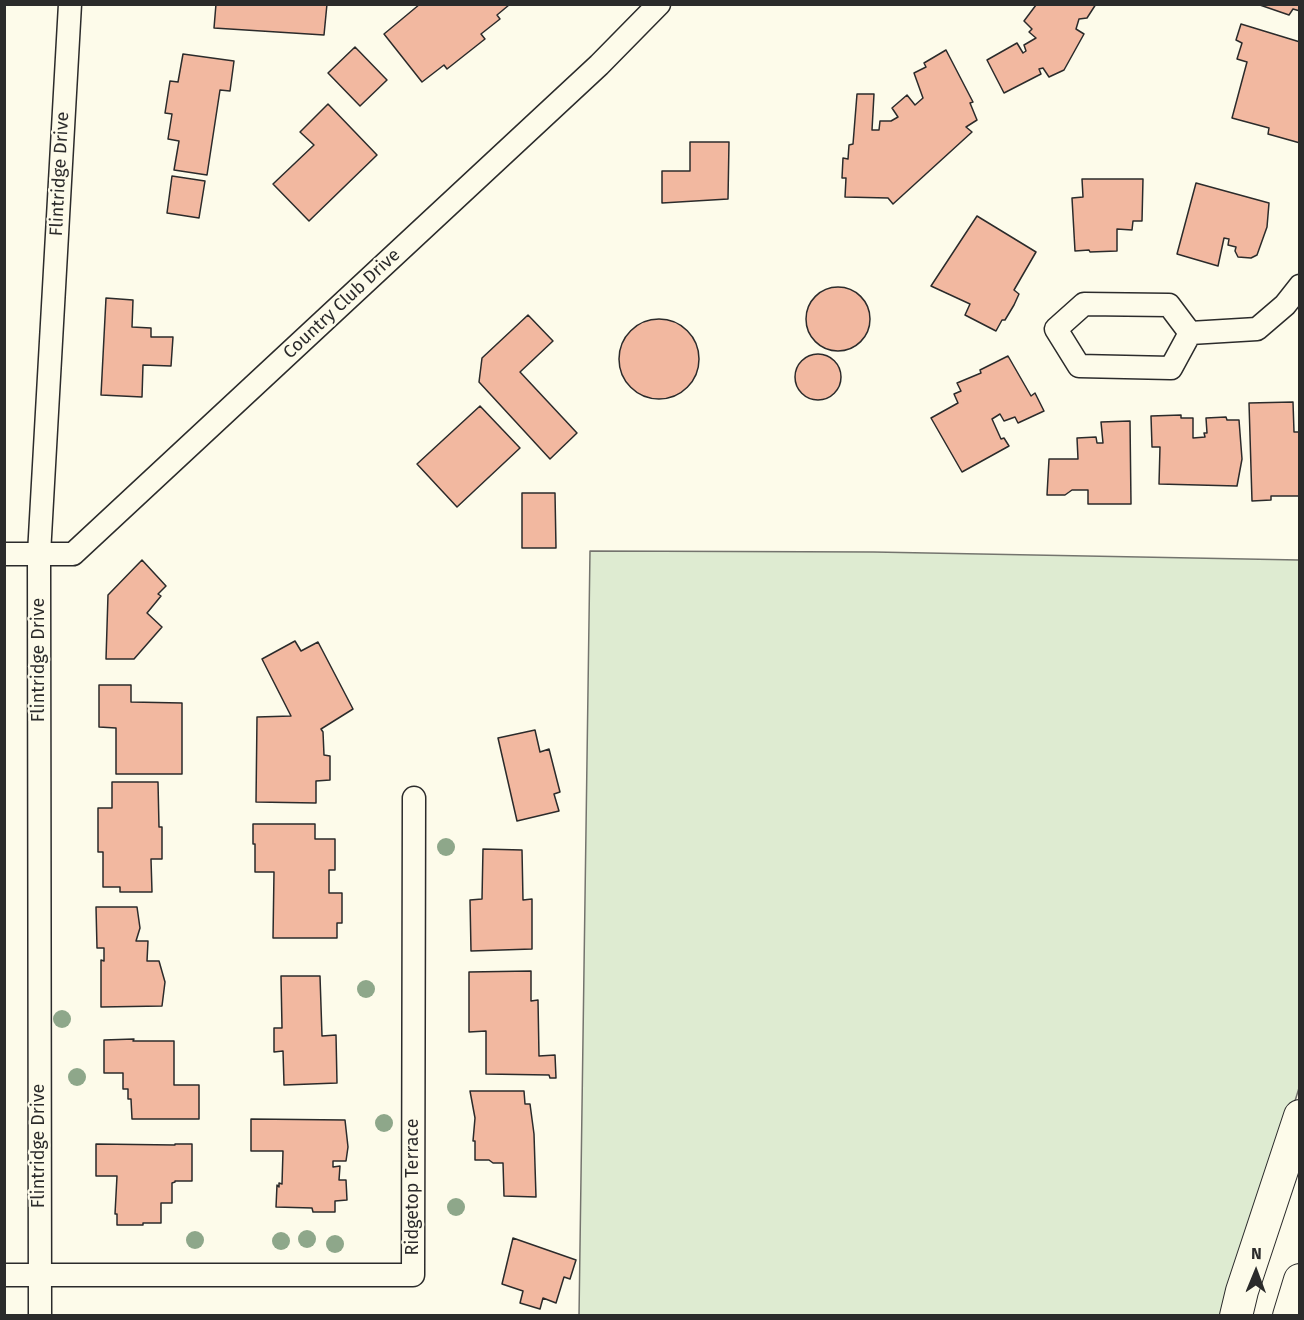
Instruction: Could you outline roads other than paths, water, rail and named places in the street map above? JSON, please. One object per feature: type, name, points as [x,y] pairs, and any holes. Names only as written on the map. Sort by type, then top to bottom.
[{"type":"main road","points":[[1236,1316],[1299,1116]]},
{"type":"main road","points":[[1289,1316],[1299,1280]]},
{"type":"street","name":"Flintridge Drive","points":[[40,1316],[39,554],[70,4]]},
{"type":"street","name":"Country Club Drive","points":[[4,554],[73,554],[599,65],[660,4]]},
{"type":"street","points":[[1190,333],[1257,329],[1285,305],[1299,286]]},
{"type":"street","points":[[1084,304],[1169,305],[1190,333],[1171,368],[1080,366],[1056,329],[1084,304]]},
{"type":"street","name":"Ridgetop Terrace","points":[[4,1275],[413,1275],[414,798]]}]
